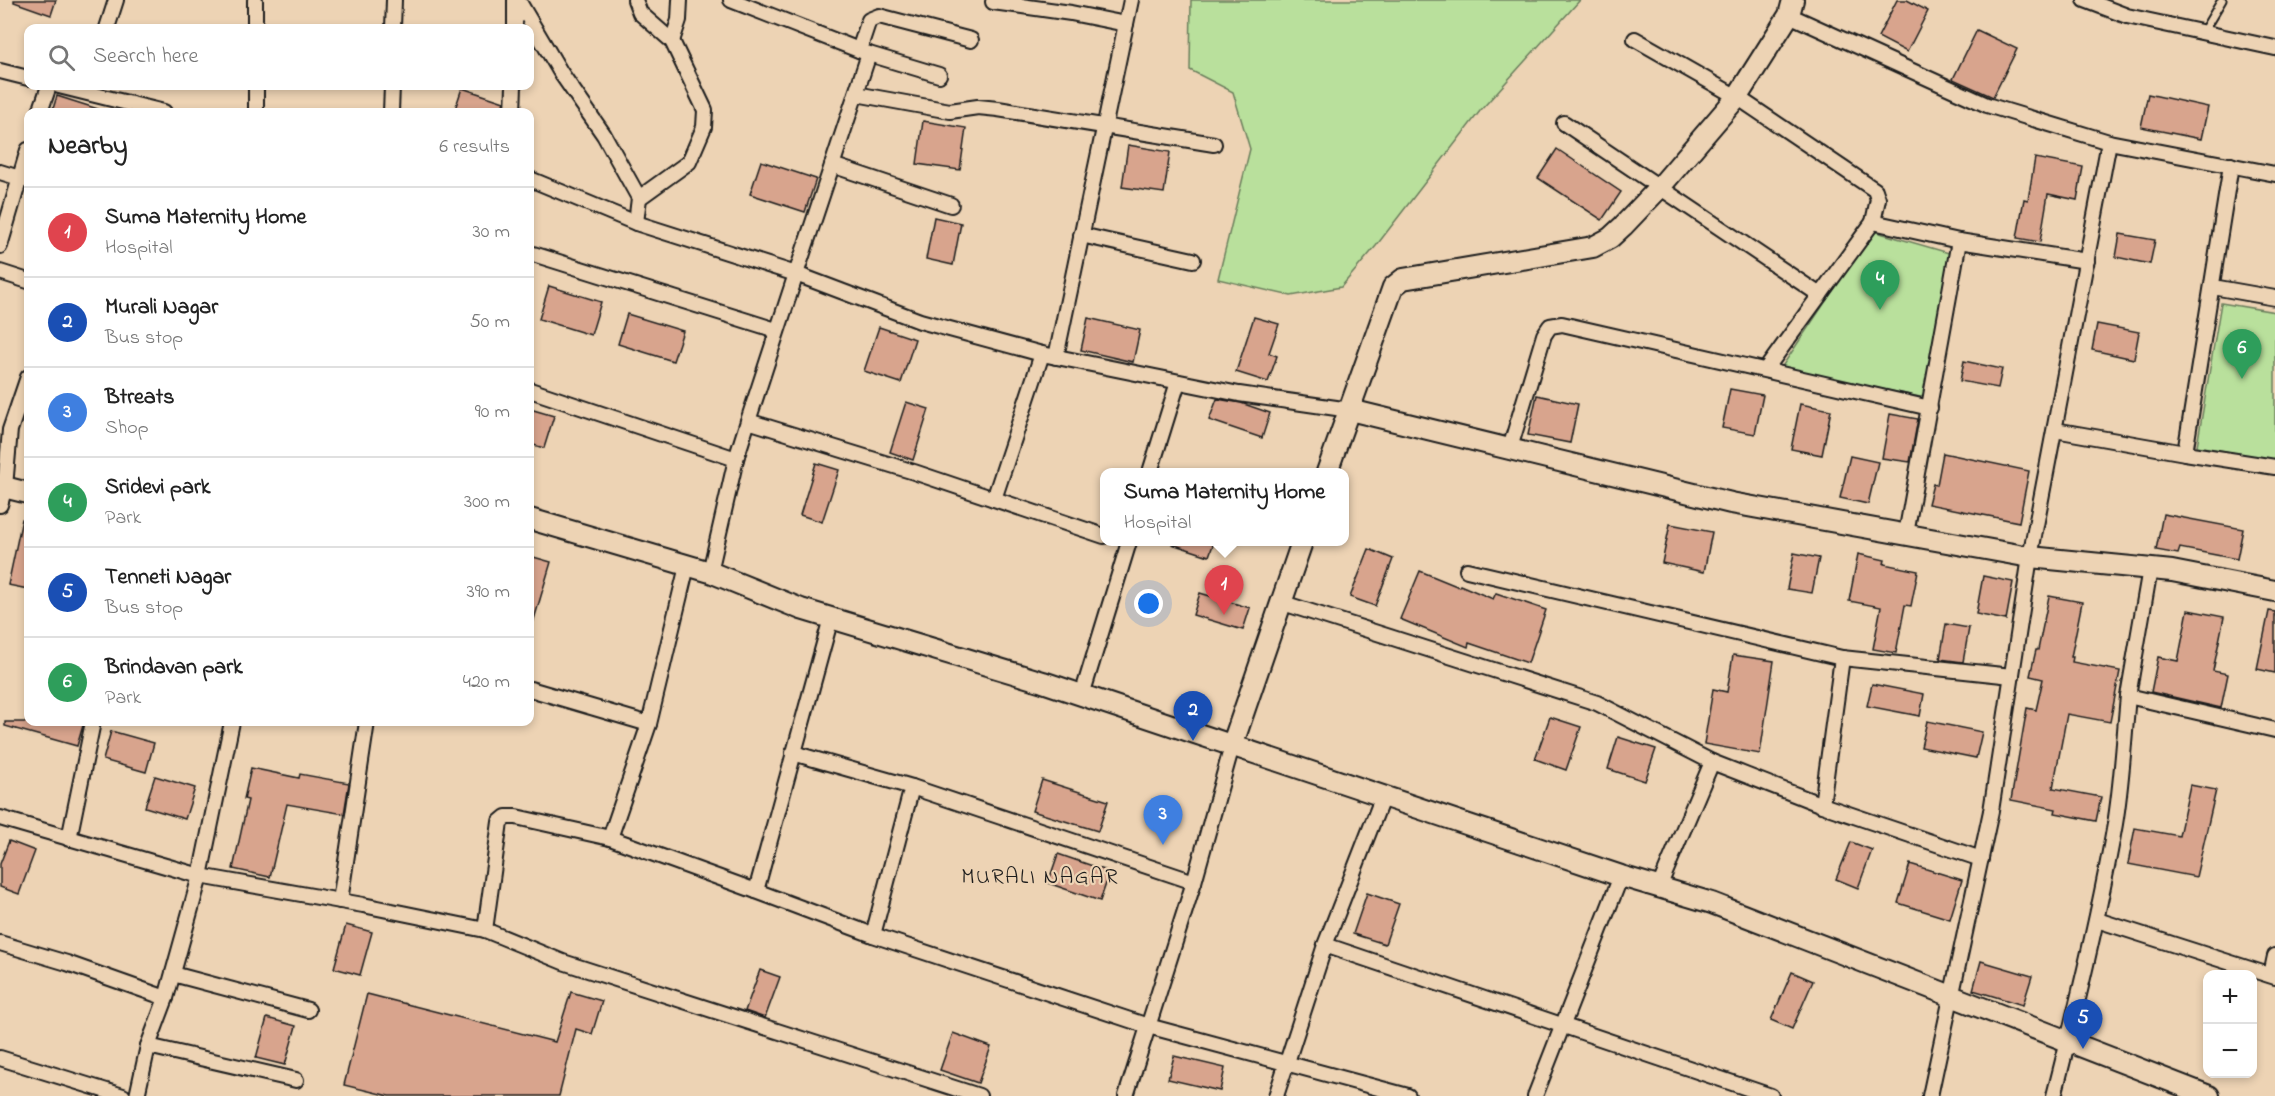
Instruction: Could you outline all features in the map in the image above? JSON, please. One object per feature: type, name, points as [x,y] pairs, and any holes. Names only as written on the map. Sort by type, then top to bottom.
[{"type":"street","points":[[108,24],[116,0]]},
{"type":"street","points":[[255,0],[255,24]]},
{"type":"street","points":[[393,24],[394,0]]},
{"type":"street","points":[[515,24],[516,0]]},
{"type":"street","points":[[516,0],[531,24]]},
{"type":"street","points":[[635,0],[640,13],[672,41],[705,110],[704,127],[689,162],[639,198]]},
{"type":"street","points":[[672,41],[679,20],[680,0]]},
{"type":"street","points":[[731,0],[864,52],[939,75]]},
{"type":"street","points":[[994,499],[1049,355],[1081,234],[1131,0]]},
{"type":"street","points":[[2085,0],[2127,16],[2275,48]]},
{"type":"street","points":[[993,2],[1071,13],[1126,24]]},
{"type":"street","points":[[1329,468],[1394,287],[1403,279],[1593,247],[1610,238],[1660,187],[1737,97],[1791,7],[1987,105],[2109,142],[2275,174]]},
{"type":"street","points":[[710,572],[736,459],[776,330],[856,94],[870,20],[879,16],[971,40]]},
{"type":"street","points":[[534,29],[604,135],[639,198],[636,223]]},
{"type":"street","points":[[1635,39],[1737,97],[1875,190],[1878,199],[1873,222],[1766,369]]},
{"type":"street","points":[[0,71],[24,77]]},
{"type":"street","points":[[41,108],[48,90]]},
{"type":"street","points":[[75,90],[148,108]]},
{"type":"street","points":[[256,90],[256,108]]},
{"type":"street","points":[[391,108],[392,90]]},
{"type":"street","points":[[513,108],[514,90]]},
{"type":"street","points":[[856,94],[951,111],[978,107],[998,109],[1214,144]]},
{"type":"street","points":[[1564,123],[1820,295]]},
{"type":"street","points":[[1930,1096],[1991,811],[2030,557],[2109,142]]},
{"type":"street","points":[[832,165],[951,205]]},
{"type":"street","points":[[2185,453],[2213,287],[2230,165]]},
{"type":"street","points":[[0,172],[24,179],[0,246]]},
{"type":"street","points":[[534,181],[636,223],[796,274],[920,321],[1049,355],[1239,394],[1350,410],[1731,503],[2030,557],[2172,571],[2275,591]]},
{"type":"street","points":[[1873,222],[1959,240],[2087,261]]},
{"type":"street","points":[[1081,234],[1193,260]]},
{"type":"street","points":[[1906,534],[1959,240]]},
{"type":"street","points":[[534,254],[776,330]]},
{"type":"street","points":[[0,272],[24,280]]},
{"type":"street","points":[[2213,287],[2275,298]]},
{"type":"street","points":[[1510,448],[1544,335],[1550,326],[1562,324],[1929,408]]},
{"type":"street","points":[[1151,468],[1178,382]]},
{"type":"street","points":[[24,389],[10,430],[2,493],[24,493]]},
{"type":"street","points":[[534,391],[736,459]]},
{"type":"street","points":[[748,421],[1100,535]]},
{"type":"street","points":[[2055,430],[2275,467]]},
{"type":"street","points":[[534,520],[710,572],[801,609],[1082,695],[1621,876],[1712,903],[2209,1096]]},
{"type":"street","points":[[1082,695],[1125,546]]},
{"type":"street","points":[[1126,1096],[1194,882],[1232,746],[1301,546]]},
{"type":"street","points":[[610,838],[649,724],[687,566]]},
{"type":"street","points":[[2054,1096],[2097,920],[2115,821],[2128,696],[2150,569]]},
{"type":"street","points":[[1467,570],[1842,658],[2012,676]]},
{"type":"street","points":[[1280,602],[1597,703],[1712,762],[1822,805],[1981,859]]},
{"type":"street","points":[[756,891],[831,618]]},
{"type":"street","points":[[1822,805],[1842,658]]},
{"type":"street","points":[[534,689],[649,724]]},
{"type":"street","points":[[2128,696],[2275,730]]},
{"type":"street","points":[[69,839],[92,726]]},
{"type":"street","points":[[136,1096],[148,1047],[166,998],[200,876],[231,726]]},
{"type":"street","points":[[340,901],[366,726]]},
{"type":"street","points":[[793,753],[912,787],[1194,882]]},
{"type":"street","points":[[1659,887],[1712,762]]},
{"type":"street","points":[[873,934],[912,787]]},
{"type":"street","points":[[1276,1096],[1325,945],[1383,796]]},
{"type":"street","points":[[485,930],[500,822],[506,818],[516,817],[610,838],[873,934],[1148,1026],[1408,1096]]},
{"type":"street","points":[[0,818],[200,876],[485,930],[563,962],[979,1096]]},
{"type":"street","points":[[1535,1096],[1621,876]]},
{"type":"street","points":[[2097,920],[2273,976],[2275,956]]},
{"type":"street","points":[[0,944],[67,963],[166,998]]},
{"type":"street","points":[[1325,945],[1771,1096]]},
{"type":"street","points":[[173,974],[308,1010]]},
{"type":"street","points":[[148,1047],[296,1080]]},
{"type":"street","points":[[0,1058],[123,1096]]},
{"type":"lane","points":[[2203,32],[2222,0]]},
{"type":"green space","points":[[1191,0],[1580,0],[1480,111],[1376,246],[1341,287],[1291,296],[1218,279],[1250,149],[1233,92],[1190,70]]},
{"type":"green space","points":[[1873,231],[1949,253],[1925,398],[1781,368]]},
{"type":"green space","points":[[2221,303],[2275,312],[2275,460],[2197,446]]},
{"type":"building","points":[[14,0],[56,0],[51,15],[14,2]]},
{"type":"building","points":[[1897,0],[1907,0],[1928,11],[1907,52],[1878,37]]},
{"type":"building","points":[[1977,30],[2017,49],[1993,97],[1953,79]]},
{"type":"building","points":[[461,90],[468,90],[504,102],[502,108],[455,108]]},
{"type":"building","points":[[2148,94],[2208,107],[2201,139],[2141,127]]},
{"type":"building","points":[[57,96],[95,108],[53,108]]},
{"type":"building","points":[[923,121],[966,128],[960,170],[917,164]]},
{"type":"building","points":[[1128,145],[1170,152],[1164,193],[1122,187]]},
{"type":"building","points":[[1557,149],[1621,192],[1602,220],[1538,178]]},
{"type":"building","points":[[2035,158],[2083,167],[2077,200],[2048,194],[2040,242],[2017,238],[2024,199],[2028,200]]},
{"type":"building","points":[[761,161],[816,179],[805,212],[750,194]]},
{"type":"building","points":[[934,217],[961,223],[953,265],[926,259]]},
{"type":"building","points":[[2120,234],[2155,240],[2150,264],[2116,257]]},
{"type":"building","points":[[549,286],[601,302],[591,335],[539,319]]},
{"type":"building","points":[[627,314],[683,331],[673,361],[618,344]]},
{"type":"building","points":[[1254,317],[1279,324],[1269,353],[1277,356],[1268,382],[1236,372]]},
{"type":"building","points":[[1088,318],[1140,330],[1133,362],[1081,350]]},
{"type":"building","points":[[2097,324],[2139,332],[2134,359],[2092,350]]},
{"type":"building","points":[[879,327],[915,339],[901,383],[864,371]]},
{"type":"building","points":[[1964,361],[2002,369],[1998,388],[1960,381]]},
{"type":"building","points":[[1730,389],[1763,395],[1755,434],[1722,428]]},
{"type":"building","points":[[1537,395],[1578,404],[1570,443],[1528,435]]},
{"type":"building","points":[[1217,399],[1241,403],[1270,413],[1262,438],[1209,420]]},
{"type":"building","points":[[906,402],[929,409],[913,460],[890,452]]},
{"type":"building","points":[[1800,404],[1831,410],[1822,455],[1791,449]]},
{"type":"building","points":[[534,410],[554,416],[544,448],[534,445]]},
{"type":"building","points":[[1890,414],[1918,419],[1910,462],[1882,458]]},
{"type":"building","points":[[1943,453],[2029,471],[2019,522],[1928,504],[1933,484],[1937,485]]},
{"type":"building","points":[[1850,456],[1878,462],[1868,504],[1840,498]]},
{"type":"building","points":[[816,463],[839,470],[822,522],[800,515]]},
{"type":"building","points":[[2163,514],[2243,529],[2237,559],[2180,548],[2178,554],[2156,550]]},
{"type":"building","points":[[22,519],[24,519],[24,588],[8,585]]},
{"type":"building","points":[[1670,524],[1712,532],[1704,572],[1662,563]]},
{"type":"building","points":[[1178,546],[1213,546],[1209,556]]},
{"type":"building","points":[[1369,549],[1393,559],[1375,606],[1350,597]]},
{"type":"building","points":[[1794,553],[1819,558],[1812,593],[1787,589]]},
{"type":"building","points":[[1858,554],[1885,560],[1884,564],[1918,571],[1911,606],[1905,605],[1896,653],[1873,649],[1881,607],[1849,601]]},
{"type":"building","points":[[534,557],[551,562],[534,620]]},
{"type":"building","points":[[1420,571],[1493,599],[1496,593],[1546,610],[1528,663],[1469,643],[1468,647],[1400,619]]},
{"type":"building","points":[[1983,576],[2013,582],[2006,620],[1976,614]]},
{"type":"building","points":[[1200,593],[1250,608],[1243,630],[1193,615]]},
{"type":"building","points":[[2049,596],[2082,602],[2071,657],[2073,657],[2072,662],[2120,671],[2110,722],[2067,714],[2053,788],[2101,797],[2096,821],[2055,813],[2056,809],[2011,800],[2027,708],[2036,710],[2043,679],[2030,676]]},
{"type":"building","points":[[2188,610],[2224,617],[2213,671],[2228,674],[2221,708],[2151,692],[2158,657],[2178,661]]},
{"type":"building","points":[[2269,611],[2275,612],[2275,673],[2257,669]]},
{"type":"building","points":[[1946,624],[1969,628],[1963,662],[1940,659]]},
{"type":"building","points":[[1733,655],[1774,661],[1760,754],[1704,744],[1713,689],[1727,692]]},
{"type":"building","points":[[1872,684],[1924,694],[1920,716],[1867,706]]},
{"type":"building","points":[[1550,717],[1581,727],[1566,770],[1535,759]]},
{"type":"building","points":[[1927,721],[1982,732],[1976,758],[1921,747]]},
{"type":"building","points":[[5,722],[24,722],[24,726],[83,726],[77,746],[5,726]]},
{"type":"building","points":[[111,731],[154,743],[146,772],[103,760]]},
{"type":"building","points":[[1618,737],[1656,749],[1645,781],[1608,769]]},
{"type":"building","points":[[251,768],[299,778],[300,774],[349,783],[344,814],[287,804],[270,877],[233,869],[248,800],[244,799]]},
{"type":"building","points":[[155,776],[195,788],[185,819],[145,807]]},
{"type":"building","points":[[1042,780],[1108,801],[1098,831],[1032,811]]},
{"type":"building","points":[[2190,785],[2216,790],[2196,877],[2128,864],[2135,828],[2179,836]]},
{"type":"building","points":[[9,841],[35,851],[19,894],[0,887],[0,864]]},
{"type":"building","points":[[1851,842],[1872,850],[1858,888],[1836,879]]},
{"type":"building","points":[[1058,854],[1110,872],[1100,901],[1048,883]]},
{"type":"building","points":[[1910,864],[1962,880],[1950,919],[1898,903]]},
{"type":"building","points":[[1367,893],[1399,904],[1385,944],[1353,934]]},
{"type":"building","points":[[346,925],[372,932],[360,975],[334,968]]},
{"type":"building","points":[[1981,961],[2032,976],[2023,1005],[1973,990]]},
{"type":"building","points":[[760,970],[780,977],[765,1018],[745,1011]]},
{"type":"building","points":[[1792,972],[1813,981],[1792,1029],[1771,1020]]},
{"type":"building","points":[[571,992],[602,1001],[592,1034],[576,1029],[559,1096],[389,1096],[344,1085],[367,994],[555,1042]]},
{"type":"building","points":[[267,1018],[296,1026],[285,1065],[256,1058]]},
{"type":"building","points":[[953,1033],[991,1047],[978,1083],[940,1070]]},
{"type":"building","points":[[1174,1056],[1225,1068],[1220,1091],[1168,1079]]},
{"type":"place","name":"Sridevi park","points":[[1880,310]]},
{"type":"place","name":"Brindavan park","points":[[2242,379]]},
{"type":"place","name":"Suma Maternity Home","points":[[1224,615]]},
{"type":"place","name":"Murali Nagar","points":[[1193,741]]},
{"type":"place","name":"Btreats","points":[[1163,845]]},
{"type":"place","name":"Tenneti Nagar","points":[[2083,1049]]},
{"type":"district","name":"MURALI NAGAR","points":[[1040,875]]}]
